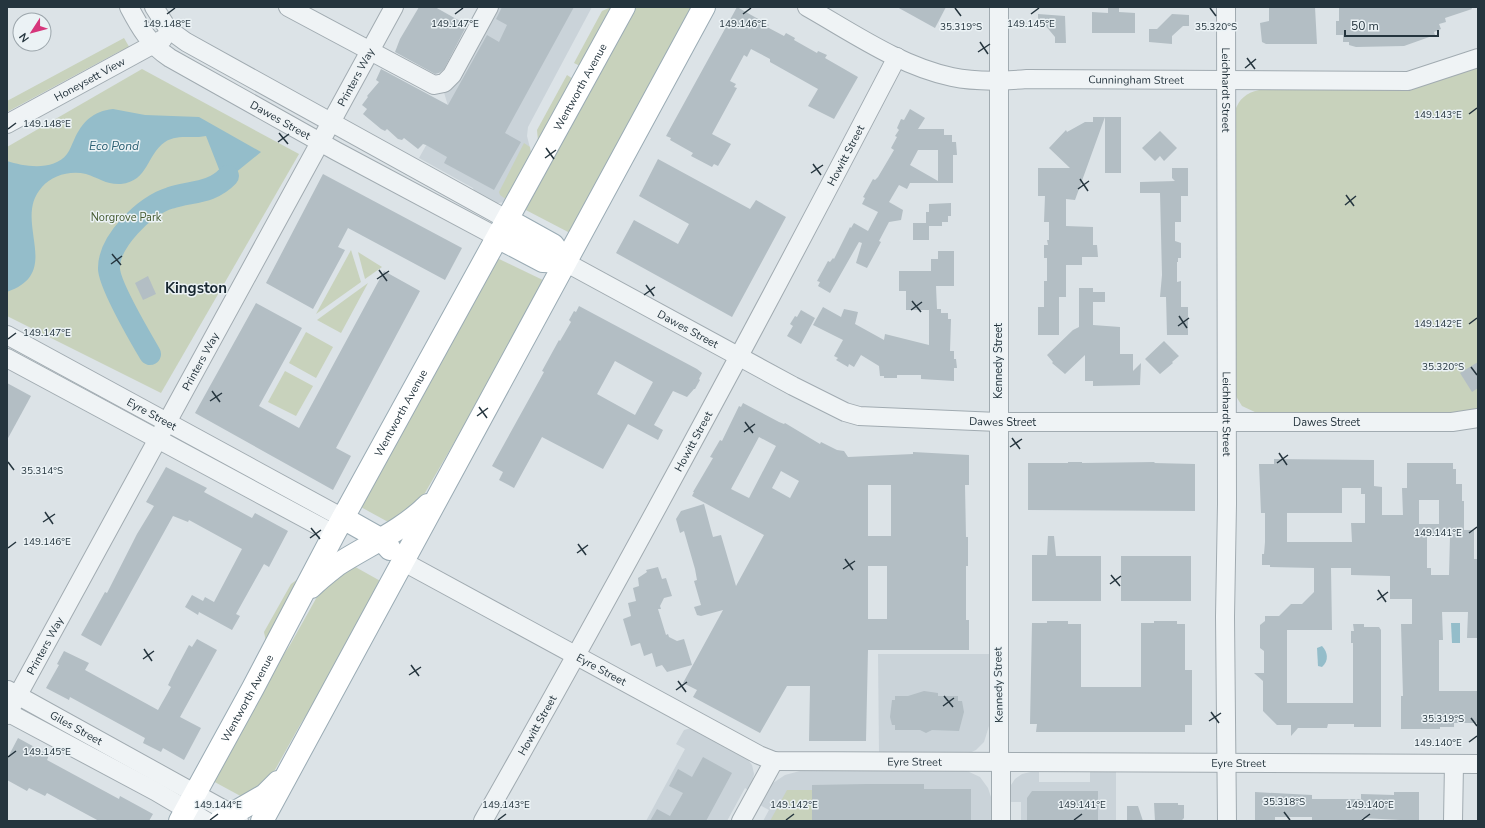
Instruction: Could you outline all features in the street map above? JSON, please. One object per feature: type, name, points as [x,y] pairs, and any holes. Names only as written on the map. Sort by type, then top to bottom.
[{"type":"main road","name":"Wentworth Avenue","points":[[187,808],[339,526],[624,7]]},
{"type":"main road","points":[[262,821],[704,7]]},
{"type":"main road","points":[[503,229],[543,261],[565,262]]},
{"type":"main road","points":[[305,591],[333,568],[382,540],[414,518],[444,488]]},
{"type":"main road","name":"Eyre Street","points":[[339,526],[382,540],[402,561]]},
{"type":"main road","name":"Eyre Street","points":[[339,526],[362,551],[402,561]]},
{"type":"main road","points":[[230,819],[265,796],[289,772]]},
{"type":"street","name":"Dawes Street","points":[[129,7],[144,33],[153,45],[175,62],[451,212],[503,229]]},
{"type":"street","name":"Dawes Street","points":[[154,7],[163,22],[172,32],[186,42],[461,194],[503,229]]},
{"type":"street","points":[[288,7],[428,84],[442,84],[452,75],[489,7]]},
{"type":"street","name":"Printers Way","points":[[7,714],[12,693],[167,422],[394,7]]},
{"type":"street","name":"Cunningham Street","points":[[807,7],[897,57],[929,71],[953,78],[998,81],[1408,81],[1478,58]]},
{"type":"street","name":"Kennedy Street","points":[[999,7],[998,422],[1001,821]]},
{"type":"street","name":"Leichhardt Street","points":[[1226,7],[1227,422],[1225,617],[1227,821]]},
{"type":"street","name":"Honeysett View","points":[[7,124],[153,45],[172,32]]},
{"type":"street","name":"Howitt Street","points":[[483,821],[576,655],[739,357],[897,57]]},
{"type":"street","points":[[451,212],[461,194]]},
{"type":"street","name":"Dawes Street","points":[[565,262],[793,386],[845,412],[859,416],[998,422],[1477,422]]},
{"type":"street","name":"Eyre Street","points":[[7,335],[298,493],[339,526]]},
{"type":"street","name":"Eyre Street","points":[[7,358],[158,438],[289,510],[339,526]]},
{"type":"street","points":[[289,510],[298,493]]},
{"type":"street","name":"Eyre Street","points":[[402,561],[759,755],[774,761],[1478,764]]},
{"type":"street","name":"Giles Street","points":[[12,693],[145,765],[187,808],[230,819]]},
{"type":"street","name":"Giles Street","points":[[7,714],[187,808],[206,821]]},
{"type":"street","points":[[741,821],[774,761]]},
{"type":"street","points":[[1453,821],[1454,764]]},
{"type":"street","points":[[136,782],[145,765]]},
{"type":"shaded area","points":[[495,7],[592,7],[528,127],[527,136],[531,152],[504,202],[499,203],[494,203],[475,194],[473,188],[419,158],[448,106],[443,89]]},
{"type":"shaded area","points":[[878,654],[989,654],[989,726],[984,742],[976,750],[967,754],[879,754]]},
{"type":"shaded area","points":[[691,728],[748,760],[752,765],[754,774],[750,791],[745,788],[727,821],[646,821],[685,749],[676,744],[684,730]]},
{"type":"shaded area","points":[[965,770],[980,777],[988,788],[991,797],[991,821],[763,821],[769,810],[758,804],[773,783],[785,775],[800,771]]},
{"type":"shaded area","points":[[1039,770],[1039,782],[1090,782],[1090,771],[1116,771],[1116,821],[1021,821],[1021,802],[1007,802],[1009,788],[1015,779],[1022,774]]},
{"type":"green space","points":[[611,7],[580,66],[574,63],[602,11]]},
{"type":"green space","points":[[632,7],[697,7],[570,233],[522,208]]},
{"type":"green space","points":[[124,38],[131,50],[124,55],[120,51],[7,112],[7,101]]},
{"type":"green space","points":[[1478,67],[1478,409],[1464,413],[1257,413],[1242,406],[1234,393],[1235,111],[1239,103],[1250,93],[1259,90],[1405,89]]},
{"type":"green space","name":"Norgrove Park","points":[[142,69],[299,154],[161,393],[7,316],[7,147]]},
{"type":"green space","points":[[567,75],[573,79],[538,141],[537,130]]},
{"type":"green space","points":[[524,143],[530,147],[531,155],[507,200],[500,195],[499,192]]},
{"type":"green space","points":[[351,250],[361,282],[316,314]]},
{"type":"green space","points":[[358,252],[382,267],[365,279]]},
{"type":"green space","points":[[495,257],[547,282],[422,498],[390,523],[359,506]]},
{"type":"green space","points":[[368,283],[341,333],[317,320]]},
{"type":"green space","points":[[306,332],[333,347],[316,378],[289,363]]},
{"type":"green space","points":[[285,371],[313,386],[296,416],[268,402]]},
{"type":"green space","points":[[350,564],[384,583],[271,777],[246,799],[211,780],[260,690],[290,645],[318,595]]},
{"type":"green space","points":[[298,579],[266,642],[264,632],[291,584]]},
{"type":"green space","points":[[787,790],[817,790],[817,821],[770,821]]},
{"type":"water","name":"Eco Pond","points":[[113,109],[145,115],[199,117],[261,152],[224,182],[206,136],[180,137],[165,142],[159,147],[142,173],[130,182],[116,184],[80,173],[62,174],[51,179],[42,187],[34,200],[32,215],[35,259],[33,272],[24,283],[7,292],[7,161],[30,166],[55,163],[67,154],[77,134],[89,118],[100,112]]},
{"type":"water","points":[[1451,623],[1460,623],[1460,643],[1452,643]]},
{"type":"water","points":[[1322,646],[1326,651],[1327,659],[1322,667],[1318,666],[1317,648]]},
{"type":"building","points":[[419,7],[435,7],[467,25],[444,69],[439,73],[435,74],[395,52],[400,39]]},
{"type":"building","points":[[502,7],[574,7],[505,133],[521,142],[494,190],[444,163],[447,157],[426,145],[423,144],[418,149],[404,138],[402,140],[398,139],[387,129],[385,131],[381,129],[363,114],[367,109],[362,105],[368,97],[367,96],[379,82],[376,80],[381,69],[448,105],[487,35],[499,42],[507,25],[496,19]]},
{"type":"building","points":[[737,7],[769,25],[767,27],[784,36],[786,33],[795,38],[794,40],[817,53],[818,51],[827,55],[825,58],[858,77],[834,119],[808,106],[818,89],[770,62],[770,59],[751,49],[747,57],[744,55],[730,81],[736,84],[734,87],[737,88],[712,134],[731,144],[718,166],[714,164],[712,167],[691,156],[693,153],[670,140],[671,138],[666,136]]},
{"type":"building","points":[[897,7],[946,7],[935,28]]},
{"type":"building","points":[[1108,7],[1119,7],[1119,12],[1135,13],[1135,33],[1092,33],[1092,12],[1108,13]]},
{"type":"building","points":[[1269,7],[1315,7],[1317,44],[1266,44],[1262,42],[1260,23],[1269,21]]},
{"type":"building","points":[[1339,7],[1471,7],[1472,9],[1445,18],[1446,22],[1439,24],[1441,29],[1434,32],[1435,35],[1404,46],[1356,47],[1349,45],[1349,42],[1343,42],[1343,35],[1336,35],[1336,21],[1339,21]]},
{"type":"building","points":[[1038,14],[1065,16],[1066,43],[1055,43],[1055,37],[1045,25],[1038,26]]},
{"type":"building","points":[[1172,14],[1189,15],[1189,26],[1183,26],[1172,36],[1172,44],[1149,42],[1149,29],[1157,29]]},
{"type":"building","points":[[910,109],[925,118],[918,129],[944,129],[944,135],[952,135],[952,142],[956,142],[957,155],[953,155],[953,183],[910,183],[907,189],[899,185],[889,202],[903,210],[901,220],[889,222],[879,241],[881,242],[867,268],[856,263],[862,243],[859,242],[830,293],[818,286],[820,282],[817,281],[828,261],[830,262],[833,258],[834,259],[850,227],[851,228],[854,223],[868,231],[878,212],[862,204],[865,198],[863,197],[873,179],[875,180],[878,177],[894,150],[891,148],[897,137],[895,136],[899,130],[897,128],[901,119],[904,120]],"holes":[[[918,150],[938,150],[938,181],[910,165]]]},
{"type":"building","points":[[1093,117],[1105,117],[1075,200],[1066,199],[1066,226],[1093,227],[1093,245],[1097,245],[1098,257],[1082,257],[1082,265],[1066,265],[1066,297],[1059,297],[1059,335],[1038,335],[1038,307],[1044,307],[1044,281],[1047,281],[1047,258],[1044,258],[1044,245],[1048,245],[1047,240],[1049,240],[1049,222],[1044,222],[1045,196],[1038,196],[1038,168],[1070,168],[1049,148],[1066,130],[1067,132],[1085,122],[1093,122]]},
{"type":"building","points":[[1105,117],[1121,117],[1121,173],[1105,173]]},
{"type":"building","points":[[1160,131],[1177,148],[1164,161],[1160,156],[1155,161],[1142,148]]},
{"type":"building","points":[[658,159],[750,209],[756,200],[786,217],[732,317],[616,253],[634,220],[678,244],[689,224],[639,196]]},
{"type":"building","points":[[1172,168],[1188,168],[1188,196],[1181,196],[1181,222],[1175,222],[1175,241],[1181,243],[1181,258],[1178,258],[1177,262],[1177,282],[1181,281],[1181,307],[1188,307],[1188,335],[1167,335],[1166,297],[1160,297],[1162,275],[1160,193],[1140,193],[1140,182],[1175,181],[1172,178]]},
{"type":"building","points":[[323,174],[462,248],[445,280],[348,228],[338,247],[345,250],[313,309],[266,283]]},
{"type":"building","points":[[951,203],[951,216],[948,216],[948,222],[942,222],[942,226],[929,226],[929,240],[913,240],[913,223],[926,223],[926,212],[929,212],[929,204]]},
{"type":"building","points":[[938,251],[954,251],[954,286],[936,286],[937,309],[941,309],[941,313],[948,313],[948,319],[951,319],[950,351],[954,351],[954,359],[956,359],[957,368],[954,368],[954,381],[921,379],[921,375],[897,375],[897,378],[884,378],[884,376],[880,376],[879,366],[861,355],[854,367],[849,364],[848,367],[836,360],[838,358],[834,356],[843,340],[813,325],[823,307],[841,317],[844,309],[858,312],[855,324],[884,340],[885,334],[929,345],[929,310],[906,310],[906,291],[899,291],[899,271],[931,271],[931,259],[938,259]]},
{"type":"building","points":[[384,271],[420,291],[336,448],[351,456],[333,490],[195,413],[256,303],[302,328],[259,406],[299,428]]},
{"type":"building","points":[[148,276],[156,294],[143,300],[135,283]]},
{"type":"building","points":[[1079,288],[1093,288],[1093,292],[1105,292],[1105,302],[1093,302],[1093,325],[1120,327],[1120,354],[1133,354],[1133,371],[1141,363],[1140,385],[1093,386],[1093,381],[1085,381],[1085,355],[1065,374],[1052,363],[1053,362],[1047,355],[1073,330],[1079,327]]},
{"type":"building","points":[[579,306],[697,369],[702,373],[699,379],[700,380],[695,389],[687,397],[673,391],[654,425],[663,430],[658,440],[628,424],[603,469],[542,437],[514,488],[499,480],[503,472],[492,466],[544,372],[542,371],[559,340],[560,341],[571,322],[569,320],[574,311],[576,312]],"holes":[[[615,361],[653,382],[635,415],[597,394]]]},
{"type":"building","points":[[801,310],[815,318],[801,344],[787,336],[793,326],[790,324]]},
{"type":"building","points":[[1164,341],[1179,356],[1160,374],[1145,359]]},
{"type":"building","points":[[1478,362],[1478,388],[1472,392],[1460,373]]},
{"type":"building","points":[[7,383],[31,396],[7,440]]},
{"type":"building","points":[[743,403],[779,422],[785,423],[820,444],[821,442],[837,450],[844,451],[848,457],[913,454],[913,452],[969,455],[969,485],[965,485],[966,537],[968,537],[968,566],[966,566],[966,620],[969,620],[969,650],[868,650],[866,741],[809,741],[810,686],[787,686],[760,733],[693,697],[697,690],[683,683],[723,610],[701,616],[697,615],[694,607],[701,605],[694,581],[697,580],[695,569],[684,531],[680,533],[676,519],[681,511],[704,504],[713,537],[721,535],[736,586],[764,535],[692,496],[713,458],[710,457],[720,440],[722,441],[739,406],[741,407]],"holes":[[[759,437],[776,446],[749,498],[731,489]],[[781,471],[799,481],[790,498],[772,488]],[[868,485],[891,485],[891,536],[868,536]],[[868,566],[887,566],[887,619],[868,619]]]},
{"type":"building","points":[[1274,459],[1374,460],[1374,486],[1382,487],[1382,515],[1403,515],[1402,488],[1407,488],[1407,463],[1453,463],[1453,469],[1456,469],[1456,484],[1462,484],[1462,501],[1464,501],[1464,530],[1474,530],[1474,559],[1478,559],[1478,638],[1467,638],[1468,612],[1442,612],[1443,640],[1439,640],[1439,691],[1478,691],[1478,723],[1454,723],[1454,727],[1440,727],[1440,729],[1401,729],[1401,696],[1403,696],[1401,624],[1412,624],[1412,599],[1390,599],[1390,576],[1351,575],[1351,568],[1331,568],[1332,630],[1287,630],[1287,703],[1353,703],[1353,643],[1351,643],[1351,631],[1354,631],[1353,624],[1364,624],[1364,627],[1379,627],[1381,630],[1381,727],[1354,727],[1354,724],[1328,724],[1327,728],[1298,728],[1291,736],[1291,725],[1277,725],[1263,711],[1263,681],[1254,673],[1264,673],[1264,651],[1260,648],[1260,625],[1265,621],[1265,616],[1279,616],[1291,604],[1302,604],[1314,592],[1314,568],[1270,567],[1270,565],[1262,565],[1262,554],[1264,554],[1265,542],[1265,513],[1261,513],[1259,464],[1274,464]],"holes":[[[1342,488],[1361,488],[1361,494],[1365,494],[1365,523],[1351,523],[1352,542],[1287,542],[1287,513],[1342,513]],[[1419,500],[1439,500],[1439,524],[1419,524]],[[1427,536],[1450,536],[1449,575],[1431,575],[1431,568],[1427,568]]]},
{"type":"building","points":[[1155,462],[1154,463],[1195,464],[1195,511],[1028,510],[1028,463]]},
{"type":"building","points":[[166,467],[207,488],[204,492],[252,518],[255,513],[288,531],[269,567],[264,564],[236,614],[240,616],[232,630],[199,612],[198,615],[185,607],[192,595],[203,601],[205,597],[214,602],[242,549],[189,520],[188,522],[173,516],[101,646],[81,635],[105,592],[107,593],[137,534],[154,506],[146,502]]},
{"type":"building","points":[[1048,536],[1054,536],[1056,556],[1101,556],[1101,601],[1032,601],[1032,555],[1047,555]]},
{"type":"building","points":[[1121,556],[1191,556],[1191,601],[1121,601]]},
{"type":"building","points":[[658,567],[662,579],[666,578],[672,596],[664,598],[660,606],[661,609],[658,609],[666,635],[668,634],[669,637],[677,641],[684,639],[692,665],[667,672],[662,665],[656,667],[652,653],[644,656],[640,643],[631,646],[623,619],[631,616],[628,603],[636,601],[633,588],[639,586],[638,578],[647,572],[646,570]]},
{"type":"building","points":[[1047,621],[1068,621],[1068,624],[1081,624],[1081,687],[1141,687],[1141,623],[1154,623],[1154,621],[1177,621],[1177,624],[1185,624],[1185,670],[1192,670],[1192,725],[1185,725],[1185,732],[1036,732],[1037,724],[1030,724],[1032,623],[1047,623]]},
{"type":"building","points":[[197,639],[217,650],[180,717],[201,728],[184,760],[163,748],[161,752],[143,743],[145,738],[70,697],[69,700],[46,688],[59,665],[57,664],[64,651],[89,663],[85,670],[158,710],[171,687],[168,685],[189,645],[192,647]]},
{"type":"building","points":[[924,691],[938,693],[938,696],[958,696],[958,701],[962,701],[964,712],[959,731],[932,730],[926,733],[920,730],[895,730],[895,725],[892,725],[890,717],[892,700],[895,700],[895,696],[908,696]]},
{"type":"building","points":[[18,738],[49,755],[47,760],[119,799],[120,796],[153,814],[149,821],[99,821],[47,793],[45,796],[29,788],[27,791],[7,780],[7,759]]},
{"type":"building","points":[[703,757],[732,773],[706,821],[650,821],[657,809],[670,816],[683,793],[669,786],[678,769],[692,777]]},
{"type":"building","points":[[924,784],[924,789],[971,789],[971,821],[812,821],[812,785]]},
{"type":"building","points":[[1032,791],[1098,791],[1098,821],[1027,821],[1027,798]]},
{"type":"building","points":[[1255,792],[1312,795],[1312,799],[1361,799],[1361,794],[1394,795],[1394,792],[1419,792],[1419,821],[1362,818],[1362,821],[1312,821],[1312,817],[1275,817],[1275,821],[1255,821]]},
{"type":"building","points":[[1154,803],[1178,803],[1178,805],[1184,805],[1184,818],[1181,821],[1155,821]]},
{"type":"building","points":[[1127,806],[1138,806],[1143,821],[1127,821]]},
{"type":"waterway","points":[[150,354],[126,312],[114,287],[109,269],[110,258],[121,237],[139,216],[150,208],[170,198],[208,189],[215,186],[228,176]]},
{"type":"district","name":"Kingston","points":[[196,288]]}]
